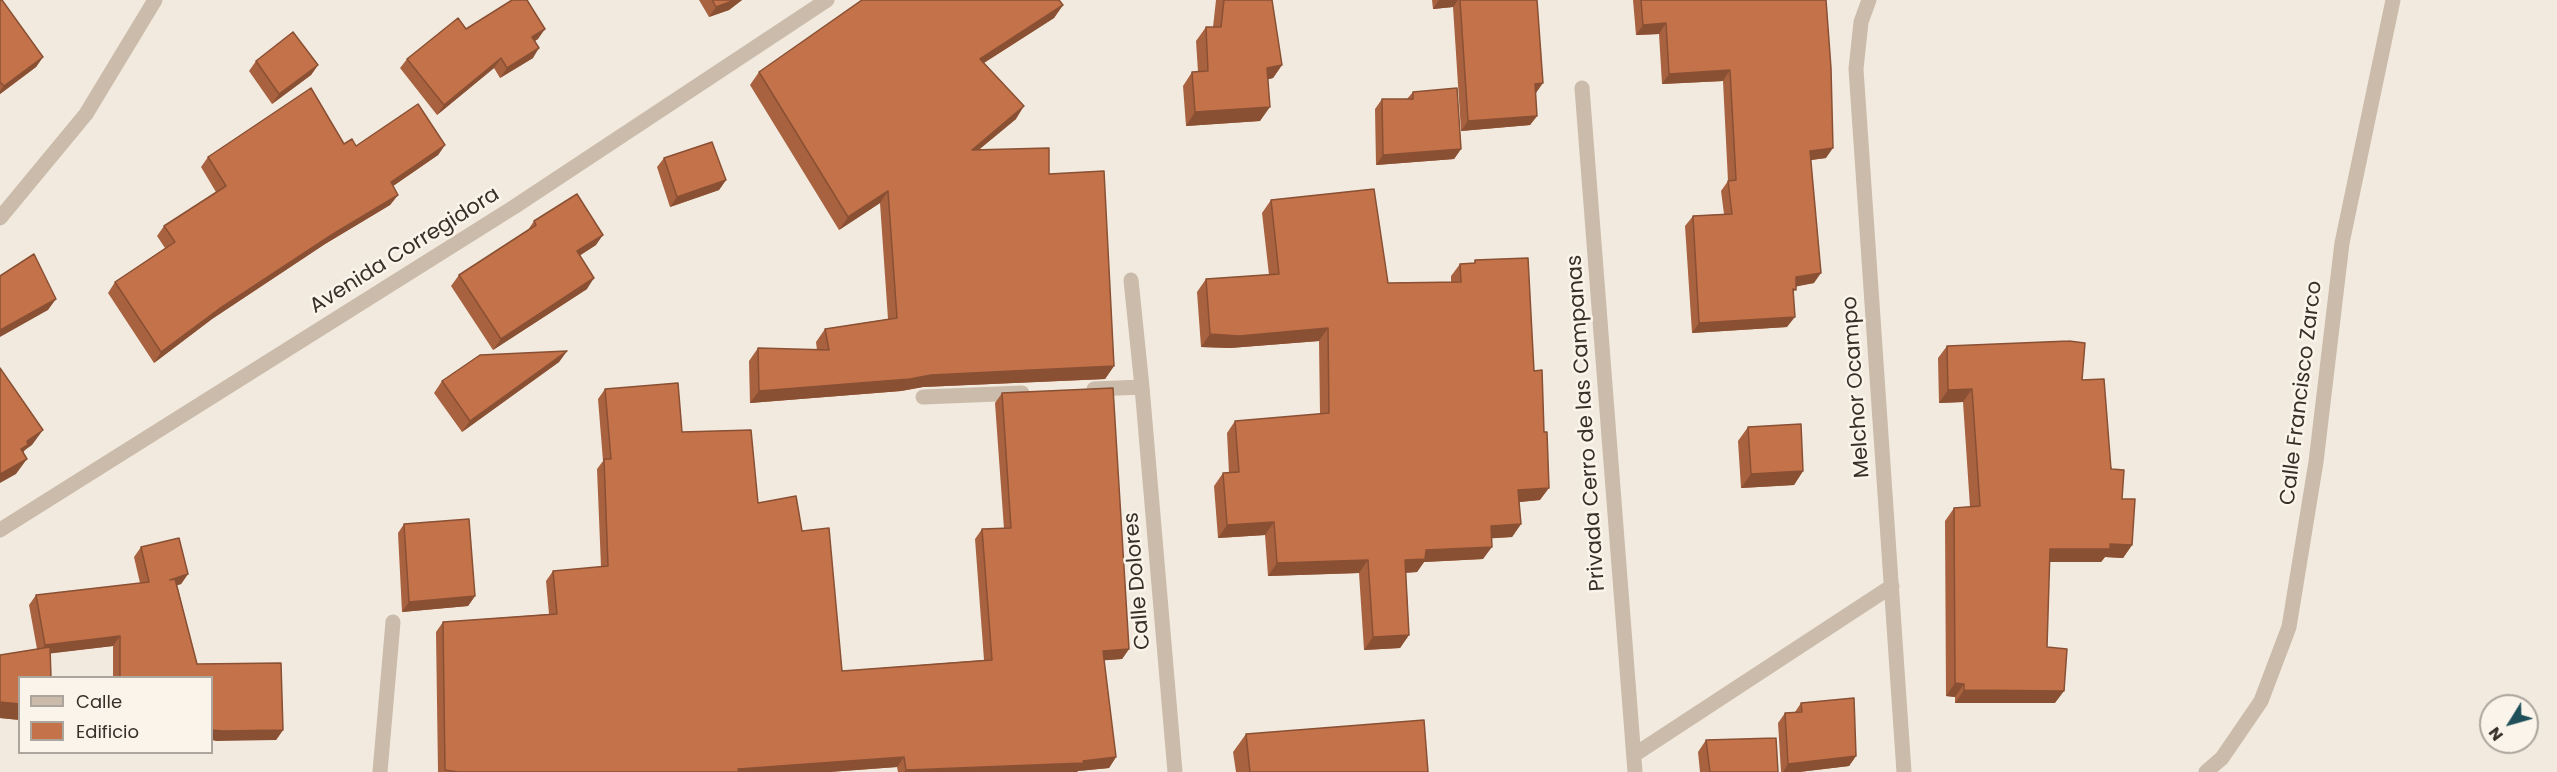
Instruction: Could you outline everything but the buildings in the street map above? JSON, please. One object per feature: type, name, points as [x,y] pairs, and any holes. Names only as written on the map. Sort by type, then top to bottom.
[{"type":"street","points":[[0,218],[86,114],[155,0]]},
{"type":"street","name":"Avenida Corregidora","points":[[0,530],[514,207],[826,0]]},
{"type":"street","name":"Melchor Ocampo","points":[[1869,0],[1861,22],[1856,69],[1905,772]]},
{"type":"street","name":"Calle Francisco Zarco","points":[[2206,772],[2222,758],[2261,701],[2289,627],[2316,462],[2342,243],[2393,0]]},
{"type":"street","name":"Privada Cerro de las Campanas","points":[[1582,88],[1635,772]]},
{"type":"street","name":"Calle Dolores","points":[[1131,280],[1175,772]]},
{"type":"street","points":[[1073,390],[1142,387]]},
{"type":"street","points":[[923,397],[1038,392]]},
{"type":"street","points":[[1634,755],[1892,586]]},
{"type":"street","points":[[380,772],[393,621]]}]
